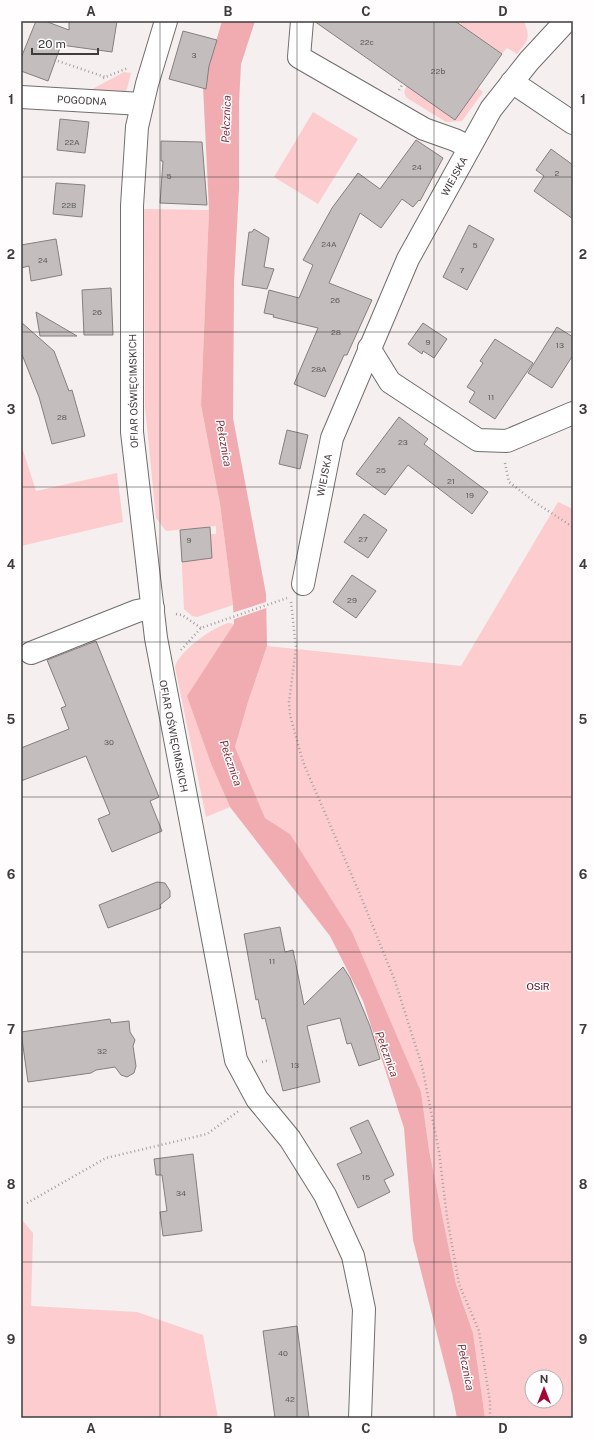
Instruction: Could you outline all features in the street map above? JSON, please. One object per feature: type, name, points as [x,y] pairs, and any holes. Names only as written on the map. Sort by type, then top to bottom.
[{"type":"street","name":"OFIAR OŚWIĘCIMSKICH","points":[[166,21],[136,127],[132,206],[132,432],[153,608],[167,698],[236,1060],[256,1099],[290,1139],[325,1195],[353,1256],[364,1310],[360,1418]]},
{"type":"street","points":[[302,21],[299,57],[424,129],[470,147]]},
{"type":"street","name":"WIEJSKA","points":[[296,590],[332,438],[408,259],[491,109],[557,24]]},
{"type":"street","points":[[512,82],[573,123]]},
{"type":"street","name":"POGODNA","points":[[21,97],[142,104]]},
{"type":"street","points":[[370,348],[390,382],[478,440],[507,442],[573,413]]},
{"type":"street","points":[[31,653],[137,611],[153,608]]},
{"type":"path","points":[[58,61],[105,78]]},
{"type":"path","points":[[500,441],[510,482],[536,503],[573,527]]},
{"type":"path","points":[[296,590],[296,648],[289,702],[290,715],[304,762],[395,981],[422,1066],[439,1152],[447,1217],[459,1284],[479,1332],[490,1402],[490,1418]]},
{"type":"path","points":[[177,654],[201,628],[285,599]]},
{"type":"path","points":[[28,1203],[106,1158],[207,1134],[256,1099]]},
{"type":"green space","points":[[462,21],[524,21],[528,36],[526,42],[517,54],[507,48],[502,54],[460,24]]},
{"type":"green space","points":[[124,72],[131,73],[126,92],[85,93]]},
{"type":"green space","points":[[407,86],[455,120],[478,88],[483,92],[462,121],[446,122],[407,98],[404,92]]},
{"type":"green space","points":[[313,112],[358,139],[318,204],[274,177]]},
{"type":"green space","points":[[144,209],[209,210],[201,405],[220,504],[233,605],[197,617],[192,616],[184,609],[181,545],[182,562],[212,558],[210,534],[216,534],[216,526],[166,531],[156,518],[145,407]]},
{"type":"green space","points":[[21,444],[36,491],[117,473],[123,522],[21,546]]},
{"type":"green space","name":"OSiR","points":[[558,502],[573,509],[573,1418],[485,1418],[473,1333],[456,1284],[429,1150],[421,1092],[290,834],[265,818],[235,747],[267,646],[461,666]]},
{"type":"green space","points":[[229,623],[234,624],[220,647],[212,766],[230,807],[206,817],[175,667],[189,647],[206,634],[222,625]]},
{"type":"green space","points":[[21,1219],[33,1233],[31,1306],[137,1312],[203,1335],[218,1418],[21,1418]]},
{"type":"water","name":"Pełcznica","points":[[222,21],[255,21],[241,64],[239,103],[239,189],[234,282],[233,418],[266,594],[267,646],[235,747],[265,818],[290,834],[352,932],[421,1092],[429,1150],[456,1284],[473,1333],[485,1418],[457,1418],[413,1240],[404,1128],[363,1001],[330,936],[230,807],[212,766],[187,696],[234,624],[233,605],[220,504],[201,405],[209,210],[203,86]]},
{"type":"pier","points":[[269,601],[269,607],[232,620],[232,613]]},
{"type":"building","points":[[36,21],[45,21],[69,30],[69,21],[117,21],[112,52],[61,45],[48,81],[21,71],[21,58]]},
{"type":"building","points":[[314,21],[455,21],[502,54],[455,120]]},
{"type":"building","points":[[183,31],[217,40],[209,66],[206,89],[169,79]]},
{"type":"building","points":[[60,119],[89,122],[85,153],[57,150]]},
{"type":"building","points":[[416,140],[443,158],[420,201],[419,200],[413,207],[402,199],[381,228],[360,213],[329,283],[372,300],[347,355],[344,355],[325,397],[294,384],[318,328],[273,317],[274,315],[264,313],[269,290],[299,298],[313,265],[303,260],[332,208],[358,173],[380,189]]},
{"type":"building","points":[[161,141],[202,142],[207,205],[160,203],[163,161],[161,161]]},
{"type":"building","points":[[551,149],[573,165],[573,219],[534,191],[544,176],[536,170]]},
{"type":"building","points":[[56,183],[85,185],[82,217],[53,214]]},
{"type":"building","points":[[469,225],[494,239],[467,290],[443,277]]},
{"type":"building","points":[[254,229],[269,238],[264,267],[274,269],[267,289],[242,285],[249,232],[252,232]]},
{"type":"building","points":[[56,239],[62,275],[31,281],[29,266],[21,268],[21,245]]},
{"type":"building","points":[[111,288],[113,335],[84,335],[82,290]]},
{"type":"building","points":[[36,312],[77,336],[40,336]]},
{"type":"building","points":[[21,322],[54,351],[69,391],[72,390],[85,436],[52,444],[39,397],[21,352]]},
{"type":"building","points":[[423,323],[447,339],[434,358],[423,351],[422,354],[408,344]]},
{"type":"building","points":[[557,327],[573,337],[573,355],[552,388],[528,373]]},
{"type":"building","points":[[495,339],[533,363],[495,419],[469,402],[475,392],[467,387],[483,363],[480,361]]},
{"type":"building","points":[[399,417],[428,439],[424,444],[488,492],[472,514],[408,465],[385,495],[356,474]]},
{"type":"building","points":[[287,430],[308,435],[300,469],[279,464]]},
{"type":"building","points":[[364,514],[387,530],[368,558],[344,542]]},
{"type":"building","points":[[210,527],[212,558],[182,562],[180,530]]},
{"type":"building","points":[[352,575],[376,591],[356,618],[333,602]]},
{"type":"building","points":[[96,641],[159,797],[150,801],[162,831],[112,852],[98,819],[110,814],[86,756],[21,781],[21,748],[69,729],[61,708],[66,706],[47,660]]},
{"type":"building","points":[[157,882],[165,883],[170,891],[170,897],[160,905],[161,908],[108,928],[99,905]]},
{"type":"building","points":[[280,927],[285,952],[293,950],[304,1005],[343,967],[350,978],[370,1026],[380,1059],[359,1066],[351,1043],[347,1044],[340,1018],[307,1026],[320,1082],[283,1091],[265,1018],[262,1019],[258,999],[256,1000],[244,934]]},
{"type":"building","points":[[110,1019],[111,1023],[129,1021],[130,1032],[135,1040],[133,1046],[136,1066],[134,1073],[127,1077],[121,1075],[115,1067],[96,1070],[91,1073],[28,1082],[21,1032]]},
{"type":"building","points":[[368,1120],[394,1175],[384,1180],[390,1192],[358,1208],[337,1164],[362,1153],[350,1128]]},
{"type":"building","points":[[193,1154],[202,1231],[163,1236],[160,1212],[167,1211],[162,1175],[156,1175],[154,1159]]},
{"type":"building","points":[[297,1326],[309,1418],[275,1418],[263,1331]]}]
